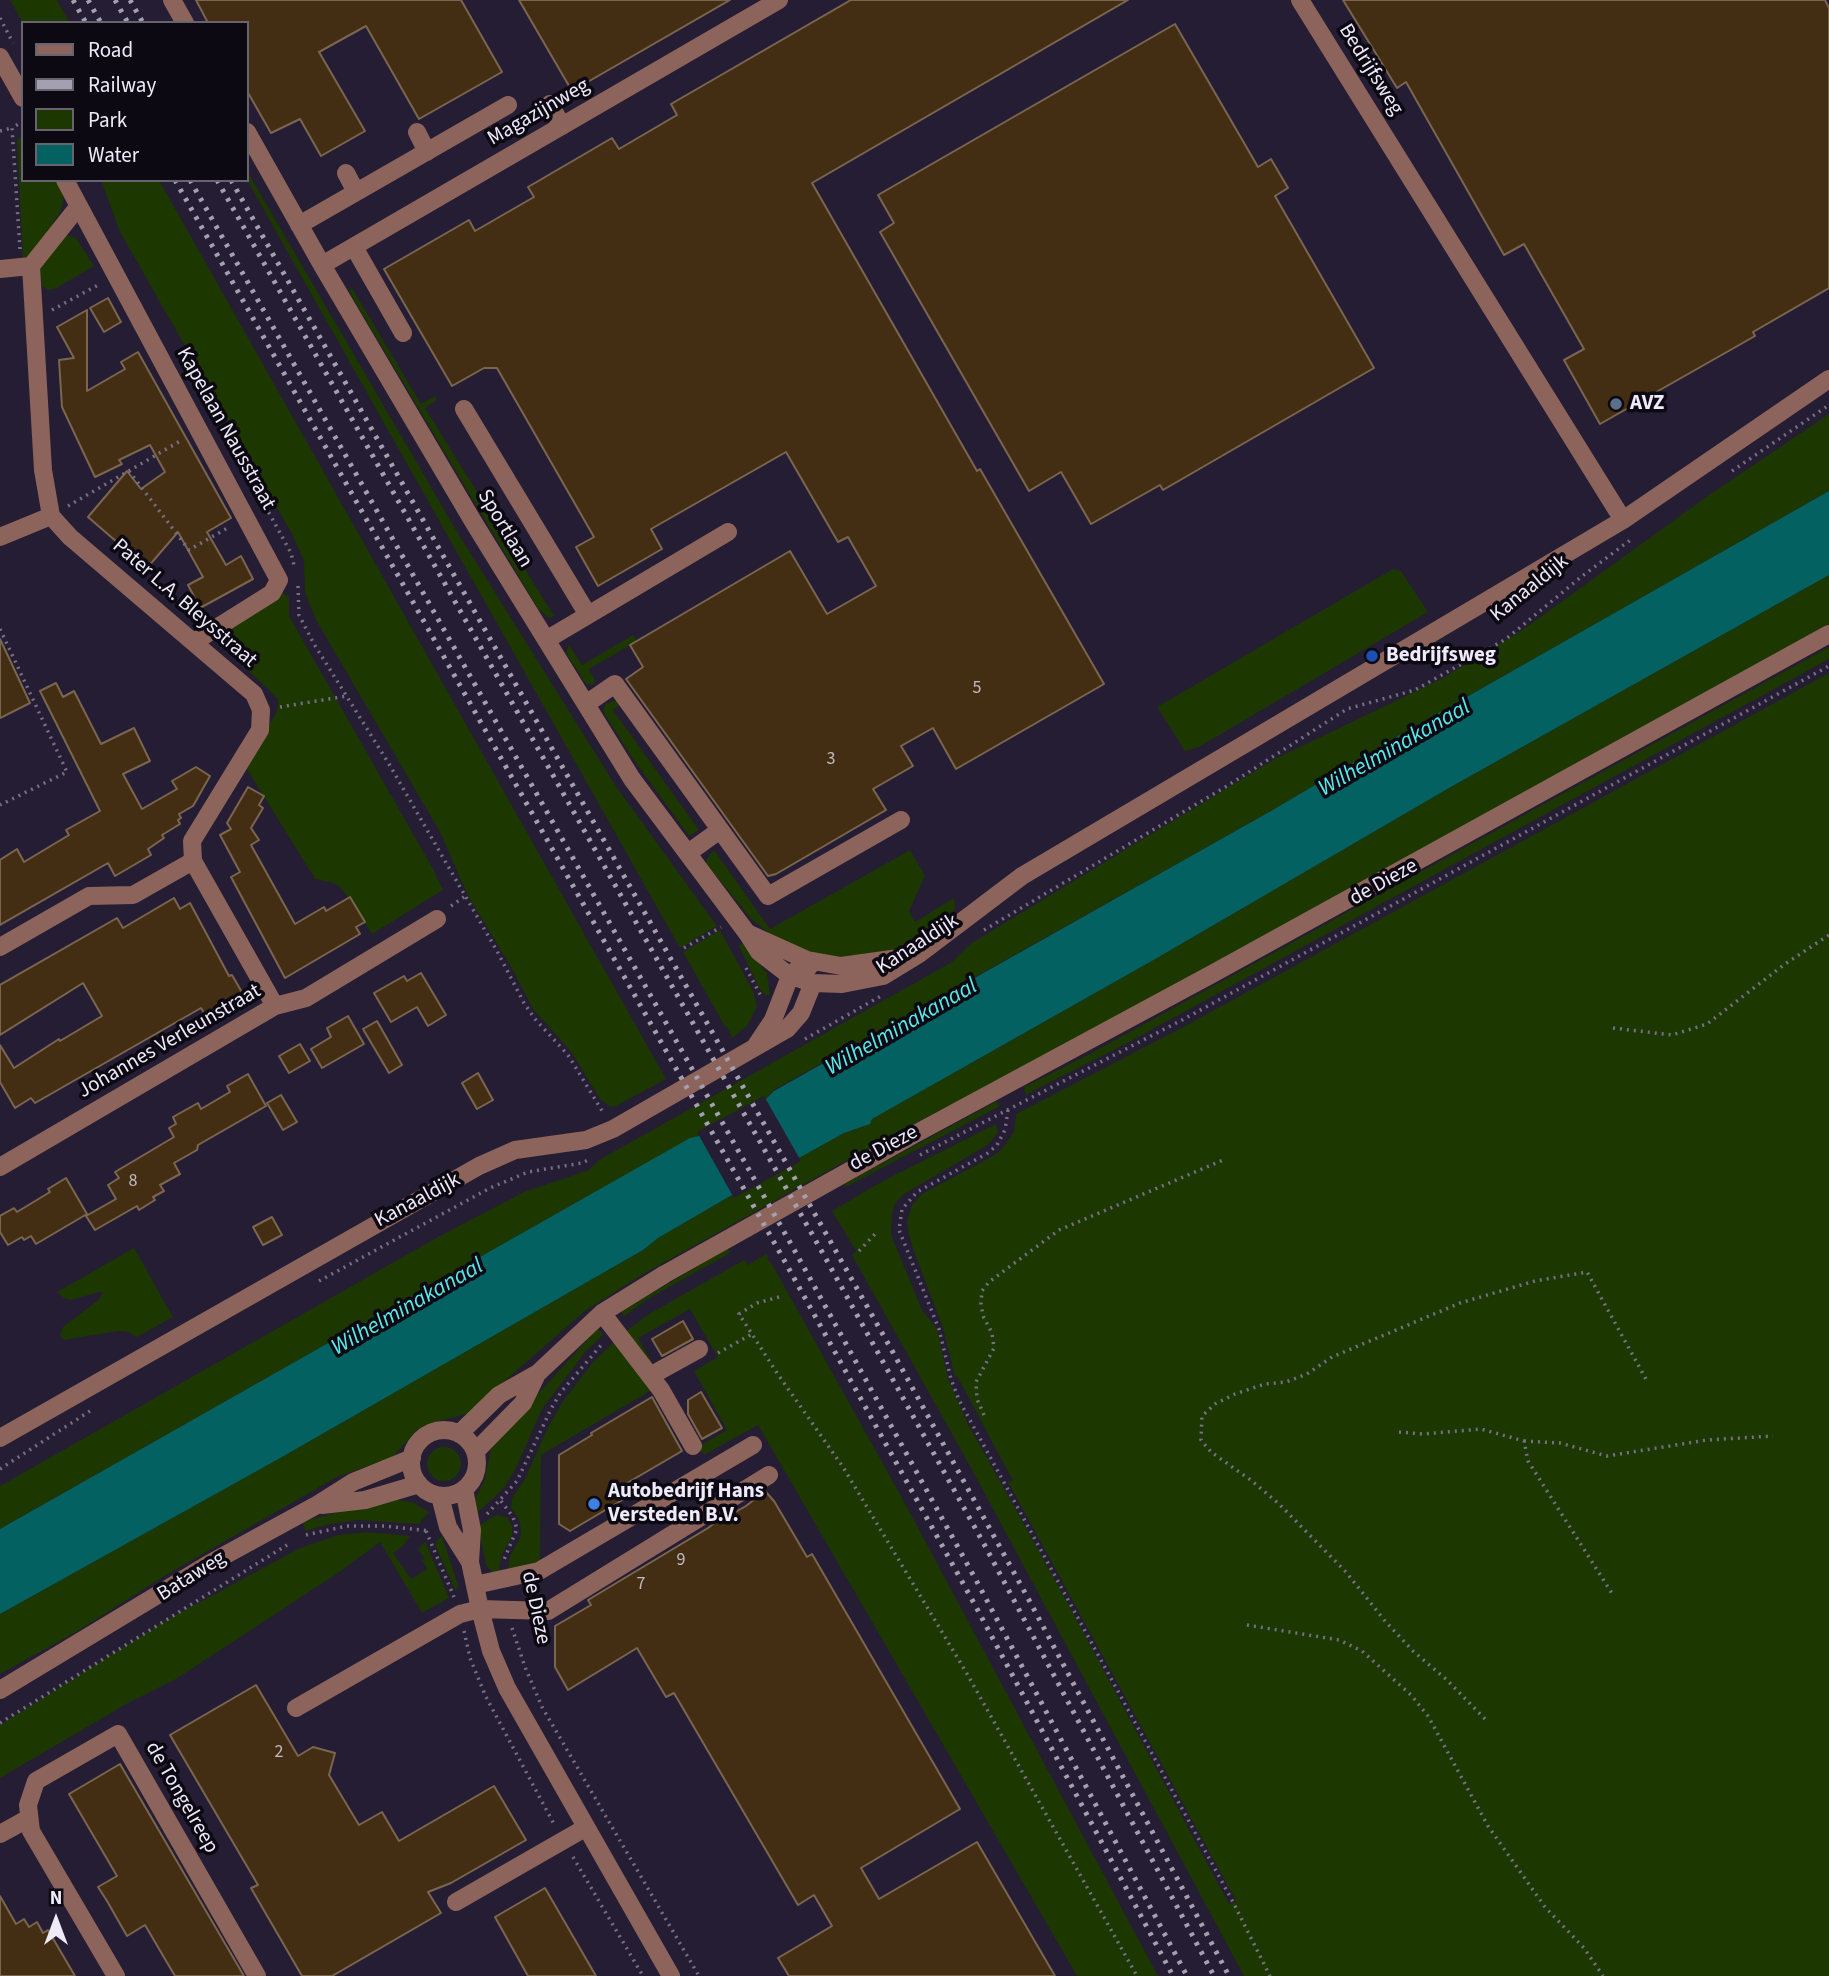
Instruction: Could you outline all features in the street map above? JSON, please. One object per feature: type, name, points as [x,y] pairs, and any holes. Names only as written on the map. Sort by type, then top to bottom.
[{"type":"street","points":[[172,0],[184,21]]},
{"type":"street","name":"Magazijnweg","points":[[322,265],[779,0]]},
{"type":"street","name":"Bedrijfsweg","points":[[1300,0],[1623,520]]},
{"type":"street","points":[[0,57],[21,94]]},
{"type":"street","points":[[550,104],[562,125]]},
{"type":"street","points":[[299,225],[508,105]]},
{"type":"street","points":[[417,132],[427,152]]},
{"type":"street","name":"Sportlaan","points":[[248,134],[474,523],[632,779],[759,952],[790,976]]},
{"type":"street","points":[[346,173],[356,192]]},
{"type":"street","name":"Kapelaan Nausstraat","points":[[66,182],[279,580],[272,593],[194,642]]},
{"type":"street","points":[[0,269],[26,267],[78,207]]},
{"type":"street","points":[[354,247],[403,333]]},
{"type":"street","points":[[0,537],[51,516],[43,470],[34,320],[26,267]]},
{"type":"street","name":"Kanaaldijk","points":[[790,976],[813,983],[842,984],[883,976],[919,954],[1022,876],[1623,520],[1829,379]]},
{"type":"street","points":[[464,409],[588,615]]},
{"type":"street","name":"Pater L.A. Bleysstraat","points":[[51,516],[70,537],[254,694],[261,710]]},
{"type":"street","points":[[546,640],[728,532]]},
{"type":"street","name":"de Dieze","points":[[458,1434],[499,1395],[538,1373],[602,1313],[666,1274],[915,1134],[1829,634]]},
{"type":"street","points":[[586,704],[615,684],[768,896],[901,820]]},
{"type":"street","points":[[261,710],[260,730],[191,841],[193,861],[275,1006]]},
{"type":"street","points":[[688,853],[720,830]]},
{"type":"street","points":[[0,947],[89,896],[133,895],[193,861]]},
{"type":"street","name":"Johannes Verleunstraat","points":[[0,1167],[275,1006],[306,998],[437,919]]},
{"type":"street","name":"Sportlaan","points":[[747,933],[807,960]]},
{"type":"street","name":"Kanaaldijk","points":[[752,1050],[773,1020],[790,976],[807,960],[841,966],[878,963],[919,954]]},
{"type":"street","points":[[807,960],[813,983]]},
{"type":"street","name":"Kanaaldijk","points":[[0,1438],[479,1166],[514,1150],[586,1140],[613,1129],[787,1030],[801,1013],[813,983]]},
{"type":"street","points":[[602,1313],[661,1390],[693,1446]]},
{"type":"street","points":[[650,1376],[708,1351]]},
{"type":"street","name":"de Dieze","points":[[475,1452],[523,1403],[538,1373]]},
{"type":"street","points":[[444,1431],[458,1434],[475,1452],[477,1460],[474,1477],[464,1489],[449,1496],[432,1494],[419,1484],[412,1469],[412,1458],[418,1444],[429,1434],[444,1431]]},
{"type":"street","points":[[475,1586],[539,1572],[753,1445]]},
{"type":"street","name":"Bataweg","points":[[0,1690],[207,1565],[315,1506],[352,1482],[412,1458]]},
{"type":"street","points":[[296,1708],[460,1614],[480,1609],[548,1611],[769,1475]]},
{"type":"street","name":"Bataweg","points":[[315,1506],[365,1500],[419,1484]]},
{"type":"street","points":[[464,1489],[472,1530],[470,1562],[475,1586],[491,1651],[507,1689],[671,1976]]},
{"type":"street","points":[[440,1496],[448,1527],[470,1562]]},
{"type":"street","name":"de Tongelreep","points":[[29,1818],[28,1805],[36,1781],[118,1734],[257,1976]]},
{"type":"street","points":[[0,1834],[29,1818],[31,1831],[116,1976]]},
{"type":"street","points":[[456,1902],[585,1828]]},
{"type":"path","points":[[0,18],[17,50]]},
{"type":"path","points":[[0,131],[21,122]]},
{"type":"path","points":[[12,128],[26,267]]},
{"type":"path","points":[[34,320],[116,276]]},
{"type":"path","points":[[205,397],[291,553],[294,565]]},
{"type":"path","points":[[1727,474],[1829,405]]},
{"type":"path","points":[[51,516],[200,430]]},
{"type":"path","points":[[128,471],[188,550],[247,517]]},
{"type":"path","name":"Kanaaldijk","points":[[981,932],[1227,786],[1348,709],[1415,690],[1506,639],[1636,536]]},
{"type":"path","points":[[298,578],[299,615],[314,644],[497,951],[524,1003],[568,1055],[605,1116]]},
{"type":"path","points":[[0,629],[67,772],[0,805]]},
{"type":"path","name":"de Dieze","points":[[918,1156],[1184,1019],[1829,666]]},
{"type":"path","points":[[261,710],[347,696]]},
{"type":"path","points":[[684,948],[714,931]]},
{"type":"path","points":[[1613,1028],[1672,1035],[1707,1024],[1785,964],[1829,935]]},
{"type":"path","name":"Kanaaldijk","points":[[803,1040],[886,994]]},
{"type":"path","points":[[1009,1109],[1005,1130],[997,1145],[988,1153],[917,1192],[902,1209],[899,1230],[939,1329],[959,1400],[1233,1902],[1270,1976]]},
{"type":"path","name":"Kanaaldijk","points":[[318,1281],[490,1188],[528,1172],[582,1163],[592,1158]]},
{"type":"path","points":[[984,1415],[977,1399],[975,1382],[994,1348],[992,1333],[983,1316],[981,1303],[982,1292],[989,1282],[1059,1230],[1223,1160]]},
{"type":"path","points":[[859,1251],[875,1234]]},
{"type":"path","points":[[1485,1719],[1447,1680],[1413,1651],[1346,1572],[1279,1504],[1211,1452],[1201,1440],[1202,1416],[1216,1404],[1235,1394],[1307,1374],[1332,1357],[1460,1303],[1535,1281],[1587,1272],[1647,1381]]},
{"type":"path","points":[[779,1297],[757,1303],[739,1314],[843,1467],[966,1672],[1137,1976]]},
{"type":"path","name":"de Dieze","points":[[504,1579],[506,1552],[517,1529],[513,1517],[501,1501],[517,1481],[561,1392],[593,1353],[616,1331]]},
{"type":"path","points":[[708,1351],[752,1334]]},
{"type":"path","points":[[0,1469],[90,1411]]},
{"type":"path","points":[[1399,1432],[1423,1434],[1480,1429],[1524,1441],[1560,1443],[1607,1456],[1707,1440],[1773,1436]]},
{"type":"path","points":[[1524,1441],[1528,1461],[1614,1595]]},
{"type":"path","points":[[303,1535],[347,1527],[426,1531]]},
{"type":"path","name":"Bataweg","points":[[0,1723],[291,1543]]},
{"type":"path","name":"de Dieze","points":[[508,1609],[518,1646],[542,1707],[699,1976]]},
{"type":"path","points":[[1247,1625],[1339,1640],[1362,1651],[1411,1695],[1428,1716],[1488,1826],[1545,1907],[1584,1948],[1603,1976]]},
{"type":"green space","points":[[10,0],[57,0],[69,21],[22,21]]},
{"type":"green space","points":[[21,136],[21,182],[58,182],[64,196],[61,210],[52,225],[31,256],[23,258],[17,141]]},
{"type":"green space","points":[[248,173],[456,530],[615,785],[717,926],[680,948],[248,182]]},
{"type":"green space","points":[[102,182],[160,182],[666,1079],[614,1107],[609,1106],[600,1099],[572,1053],[533,1009],[468,896],[440,832],[316,620],[305,593],[304,561],[291,532],[120,232]]},
{"type":"green space","points":[[67,235],[76,238],[94,266],[55,289],[48,290],[42,286],[39,259]]},
{"type":"green space","points":[[352,288],[421,404],[435,396],[437,400],[425,408],[554,616],[549,618],[538,609],[351,295],[349,290]]},
{"type":"green space","points":[[1829,414],[1829,491],[1271,811],[774,1090],[766,1099],[604,1187],[0,1529],[0,1486],[438,1237],[524,1192],[589,1170],[599,1160],[952,962],[970,944],[1275,759],[1443,678],[1521,631],[1709,495]]},
{"type":"green space","points":[[1393,569],[1401,571],[1428,612],[1199,747],[1185,751],[1157,707]]},
{"type":"green space","points":[[1829,575],[1829,624],[1054,1051],[885,1139],[640,1276],[585,1311],[467,1414],[427,1424],[415,1432],[393,1457],[337,1477],[0,1674],[0,1614],[282,1457],[643,1250],[658,1238],[732,1195],[844,1133],[870,1124],[872,1119],[1157,958],[1449,788]]},
{"type":"green space","points":[[281,591],[289,597],[289,616],[443,890],[372,934],[342,889],[334,883],[315,879],[245,766],[275,715],[278,699],[215,639]]},
{"type":"green space","points":[[633,635],[637,641],[589,669],[595,681],[593,685],[586,684],[566,653],[569,645],[582,665]]},
{"type":"green space","points":[[1829,647],[1829,659],[1131,1041],[1025,1095],[1024,1087],[1086,1056]]},
{"type":"green space","points":[[1829,673],[1829,1976],[1244,1976],[971,1468],[852,1255],[856,1251],[832,1211],[881,1182],[996,1124],[998,1133],[986,1146],[904,1194],[892,1212],[891,1235],[922,1310],[937,1329],[948,1379],[968,1424],[1229,1904],[1236,1901],[1008,1482],[1013,1481],[957,1376],[955,1378],[943,1328],[908,1231],[907,1221],[912,1205],[922,1194],[1002,1149],[1014,1132],[1016,1114],[1187,1025]]},
{"type":"green space","points":[[617,700],[621,703],[613,710],[699,830],[689,836],[605,715],[605,704]]},
{"type":"green space","points":[[714,850],[770,929],[910,850],[925,876],[909,911],[915,922],[954,898],[955,909],[929,932],[904,946],[849,960],[820,956],[777,939],[751,919],[706,863]]},
{"type":"green space","points":[[720,930],[753,991],[757,1006],[748,1025],[732,1038],[683,952]]},
{"type":"green space","points":[[742,943],[767,973],[770,996],[759,988],[739,946]]},
{"type":"green space","points":[[997,1101],[1000,1106],[846,1187],[844,1184]]},
{"type":"green space","points":[[134,1248],[173,1317],[137,1337],[118,1331],[64,1340],[60,1335],[63,1327],[97,1301],[103,1293],[71,1300],[57,1292]]},
{"type":"green space","points":[[728,1248],[730,1253],[648,1299],[623,1317],[622,1311]]},
{"type":"green space","points":[[766,1254],[901,1496],[1158,1976],[1077,1976],[758,1425],[704,1455],[701,1445],[727,1430],[694,1371],[718,1357],[690,1309],[638,1338],[652,1362],[648,1364],[625,1332],[649,1314],[744,1260],[748,1265]]},
{"type":"green space","points":[[597,1329],[604,1334],[586,1351],[542,1409],[516,1468],[504,1488],[476,1514],[475,1499],[485,1479],[490,1452],[496,1440]]},
{"type":"green space","points":[[615,1341],[652,1390],[541,1455],[540,1560],[532,1565],[508,1570],[510,1556],[520,1538],[521,1530],[519,1520],[511,1508],[512,1498],[525,1479],[547,1429],[563,1401],[594,1361]]},
{"type":"green space","points":[[444,1447],[456,1452],[461,1464],[456,1476],[444,1481],[432,1476],[427,1464],[432,1452]]},
{"type":"green space","points":[[389,1499],[412,1502],[429,1512],[419,1524],[358,1520],[305,1531],[303,1523],[308,1520]]},
{"type":"green space","points":[[495,1515],[507,1517],[512,1526],[512,1536],[502,1554],[498,1573],[492,1572],[486,1565],[478,1526]]},
{"type":"green space","points":[[368,1532],[410,1536],[403,1546],[393,1553],[411,1579],[427,1569],[422,1560],[425,1558],[418,1550],[425,1541],[449,1598],[422,1613],[380,1542],[338,1573],[176,1679],[128,1703],[0,1778],[0,1725],[165,1621],[300,1548],[338,1535]]},
{"type":"green space","points":[[442,1536],[458,1585],[456,1592],[436,1547],[436,1541]]},
{"type":"water","name":"Wilhelminakanaal","points":[[1829,491],[1829,575],[1449,788],[1157,958],[872,1119],[870,1124],[844,1133],[732,1195],[658,1238],[643,1250],[282,1457],[0,1614],[0,1529],[690,1138],[699,1136],[766,1099],[774,1091],[1271,811]]},
{"type":"pier","points":[[764,1096],[801,1161],[734,1198],[697,1132]]},
{"type":"building","points":[[196,0],[461,0],[502,72],[419,119],[366,26],[319,52],[365,131],[321,156],[300,119],[271,133],[248,93],[248,21],[207,21]]},
{"type":"building","points":[[519,0],[730,0],[572,91]]},
{"type":"building","points":[[851,0],[1128,0],[812,183],[977,471],[980,469],[1104,684],[956,769],[933,728],[901,746],[913,766],[873,789],[886,810],[776,874],[768,876],[626,679],[643,667],[630,645],[790,551],[827,614],[876,586],[848,537],[838,542],[786,452],[651,529],[662,549],[598,586],[576,547],[594,537],[497,368],[484,368],[452,386],[384,269],[469,220],[475,231],[534,197],[528,187],[612,138],[619,149],[677,115],[671,104]]},
{"type":"building","points":[[1343,0],[1825,0],[1829,8],[1829,288],[1753,332],[1755,336],[1600,424],[1564,360],[1584,349],[1524,244],[1504,255],[1406,82],[1397,88]]},
{"type":"building","points":[[1175,24],[1258,167],[1271,159],[1288,188],[1275,196],[1374,368],[1163,490],[1160,485],[1091,524],[1061,472],[1029,491],[880,232],[894,223],[878,195]]},
{"type":"building","points":[[108,298],[121,322],[104,332],[90,308]]},
{"type":"building","points":[[87,310],[87,391],[125,369],[121,362],[138,352],[231,518],[207,532],[226,565],[241,556],[253,579],[200,608],[188,585],[203,577],[178,532],[147,568],[88,517],[127,471],[141,489],[165,472],[150,445],[119,460],[122,464],[95,477],[62,407],[59,360],[74,358],[57,327]]},
{"type":"building","points":[[0,639],[30,703],[0,718]]},
{"type":"building","points":[[56,683],[63,697],[74,691],[101,744],[134,728],[150,761],[123,774],[142,809],[177,789],[172,781],[196,767],[210,776],[193,806],[179,814],[180,824],[162,835],[164,838],[148,849],[151,855],[115,876],[108,863],[0,925],[0,860],[17,849],[24,862],[69,835],[66,830],[100,811],[40,691]]},
{"type":"building","points":[[248,787],[264,796],[259,805],[263,808],[251,828],[259,840],[251,845],[295,924],[324,907],[326,911],[350,897],[365,922],[356,927],[360,934],[285,978],[231,877],[240,872],[220,835],[231,829],[227,823]]},
{"type":"building","points":[[174,898],[180,909],[190,903],[229,976],[232,975],[243,994],[231,1000],[236,1008],[210,1023],[201,1008],[35,1103],[31,1098],[15,1108],[0,1082],[0,1045],[14,1068],[102,1016],[83,983],[0,1035],[0,985],[117,918],[123,928]]},
{"type":"building","points":[[421,973],[446,1015],[428,1026],[417,1007],[391,1022],[374,993],[404,976],[407,981]]},
{"type":"building","points":[[348,1016],[364,1044],[322,1068],[311,1049],[331,1037],[327,1028]]},
{"type":"building","points":[[377,1021],[402,1065],[389,1073],[363,1029]]},
{"type":"building","points":[[300,1044],[310,1061],[289,1073],[279,1056]]},
{"type":"building","points":[[478,1073],[493,1100],[477,1109],[462,1083]]},
{"type":"building","points":[[248,1074],[266,1106],[198,1145],[197,1150],[174,1163],[180,1174],[160,1185],[164,1191],[153,1197],[155,1200],[139,1210],[137,1206],[95,1230],[86,1216],[116,1199],[108,1185],[119,1178],[115,1172],[174,1137],[169,1128],[176,1124],[173,1117],[198,1103],[201,1109],[230,1092],[227,1086]]},
{"type":"building","points":[[281,1095],[297,1122],[283,1130],[267,1103]]},
{"type":"building","points":[[66,1178],[87,1214],[36,1244],[31,1236],[24,1240],[22,1237],[8,1245],[0,1232],[0,1216],[14,1208],[17,1212],[50,1192],[48,1189]]},
{"type":"building","points":[[272,1217],[282,1235],[263,1245],[253,1227]]},
{"type":"building","points":[[683,1321],[693,1339],[662,1356],[652,1339]]},
{"type":"building","points":[[701,1392],[722,1428],[702,1439],[688,1414],[688,1400]]},
{"type":"building","points":[[652,1397],[682,1451],[622,1486],[629,1496],[570,1531],[559,1524],[559,1455]]},
{"type":"building","points":[[765,1491],[774,1501],[807,1557],[812,1554],[960,1809],[861,1868],[879,1899],[977,1842],[1055,1976],[789,1976],[778,1958],[832,1926],[814,1895],[798,1905],[674,1693],[666,1697],[637,1648],[568,1690],[555,1667],[555,1626],[591,1605],[588,1600],[725,1515],[728,1516],[746,1506]]},
{"type":"building","points":[[256,1685],[298,1756],[313,1747],[335,1753],[329,1775],[359,1825],[382,1812],[399,1841],[494,1786],[526,1840],[451,1883],[428,1892],[441,1913],[332,1976],[302,1976],[251,1888],[258,1885],[170,1735]]},
{"type":"building","points":[[120,1764],[244,1976],[175,1976],[145,1925],[127,1936],[98,1887],[117,1876],[69,1794]]},
{"type":"building","points":[[545,1888],[596,1976],[528,1976],[495,1917]]},
{"type":"building","points":[[0,1896],[16,1924],[24,1919],[29,1927],[37,1922],[43,1933],[48,1930],[75,1976],[0,1976]]},
{"type":"railway","points":[[73,0],[85,21]]},
{"type":"railway","points":[[88,0],[100,21]]},
{"type":"railway","points":[[115,0],[127,21]]},
{"type":"railway","points":[[130,0],[142,21]]},
{"type":"railway","points":[[176,182],[784,1260],[975,1605],[1173,1976]]},
{"type":"railway","points":[[191,182],[796,1253],[976,1580],[1187,1976]]},
{"type":"railway","points":[[218,182],[821,1250],[984,1544],[1214,1976]]},
{"type":"railway","points":[[232,182],[890,1347],[1029,1600],[1229,1976]]},
{"type":"place","name":"AVZ","points":[[1616,404]]},
{"type":"place","name":"Bedrijfsweg","points":[[1372,656]]},
{"type":"place","name":"Autobedrijf Hans Versteden B.V.","points":[[594,1504]]}]
